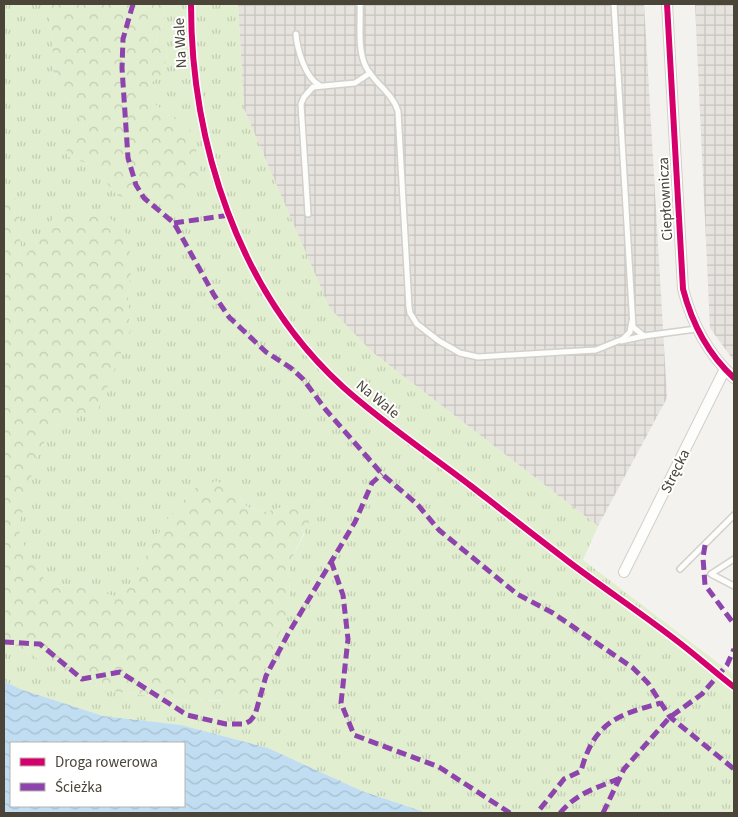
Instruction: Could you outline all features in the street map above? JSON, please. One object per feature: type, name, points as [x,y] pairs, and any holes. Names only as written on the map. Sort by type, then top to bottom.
[{"type":"street","name":"Ciepłownicza","points":[[668,4],[682,268],[688,308],[696,329],[725,369],[734,378]]},
{"type":"street","name":"Stręcka","points":[[624,572],[725,369]]},
{"type":"lane","points":[[360,4],[362,54],[370,74],[390,95],[398,111],[409,307],[410,313],[417,324],[449,348],[478,357],[591,350],[617,342],[696,329]]},
{"type":"lane","points":[[614,4],[632,321],[630,332],[617,342]]},
{"type":"lane","points":[[296,34],[299,51],[313,79],[320,85]]},
{"type":"lane","points":[[308,214],[301,104],[308,90],[320,85],[355,83],[370,74]]},
{"type":"lane","points":[[632,321],[635,330],[647,336]]},
{"type":"lane","points":[[680,570],[734,515]]},
{"type":"lane","points":[[734,559],[711,574],[734,586]]},
{"type":"shaded area","points":[[238,4],[644,4],[667,398],[598,526],[372,352],[329,308],[244,109]]},
{"type":"shaded area","points":[[695,4],[734,4],[734,361],[710,328]]},
{"type":"green space","points":[[4,4],[43,4],[50,19],[55,84],[76,108],[84,130],[67,156],[91,165],[118,196],[193,133],[148,99],[148,84],[163,75],[167,53],[155,45],[165,19],[164,4],[238,4],[244,109],[330,308],[372,352],[598,526],[583,560],[734,675],[734,813],[427,813],[362,791],[268,748],[181,725],[103,716],[20,689],[4,681],[4,639],[32,656],[111,691],[190,701],[221,701],[289,609],[290,562],[305,533],[287,506],[265,512],[247,507],[234,489],[216,482],[193,489],[166,521],[129,586],[114,596],[75,585],[53,586],[38,574],[18,530],[36,458],[48,435],[72,415],[130,331],[128,296],[132,261],[21,263],[19,201],[4,191]]},
{"type":"green space","points":[[43,4],[164,4],[165,19],[155,44],[167,52],[163,75],[149,84],[148,99],[193,133],[200,172],[177,205],[118,196],[91,165],[67,156],[66,139],[84,130],[76,108],[55,84],[50,19]]},
{"type":"green space","points":[[4,191],[19,201],[21,262],[59,210],[110,218],[126,233],[132,261],[128,296],[130,331],[96,415],[72,415],[48,435],[36,458],[18,529],[27,553],[38,573],[53,586],[75,585],[114,596],[129,586],[166,521],[193,489],[216,481],[234,489],[247,507],[265,512],[286,506],[312,516],[290,562],[289,609],[260,680],[241,700],[190,701],[111,691],[32,656],[4,639]]},
{"type":"water","points":[[4,681],[20,689],[103,716],[181,725],[268,748],[362,791],[427,813],[4,813]]},
{"type":"marked path","points":[[133,4],[123,39],[122,68],[128,158],[136,185],[144,198],[174,223],[214,295],[229,317],[266,352],[291,368],[303,379],[326,410],[382,474],[417,504],[439,530],[517,594],[553,613],[633,668],[648,683],[670,717],[734,769]]},
{"type":"marked path","points":[[174,223],[230,215]]},
{"type":"marked path","points":[[4,642],[40,644],[82,679],[120,672],[187,715],[226,724],[244,724],[255,715],[266,676],[288,634],[355,522],[372,483],[382,474]]},
{"type":"marked path","points":[[705,545],[703,558],[705,585],[734,624]]},
{"type":"marked path","points":[[331,561],[343,595],[348,639],[341,703],[354,735],[439,767],[510,813]]},
{"type":"marked path","points":[[603,813],[624,769],[670,717],[702,694],[727,665],[734,649]]},
{"type":"marked path","points":[[540,809],[564,779],[581,771],[593,742],[609,724],[631,712],[661,703]]},
{"type":"marked path","points":[[560,813],[579,796],[618,779]]},
{"type":"cycle path","name":"Na Wale","points":[[191,4],[193,56],[200,109],[211,161],[228,212],[249,260],[275,306],[306,349],[343,387],[374,413],[569,562],[667,633],[734,687]]},
{"type":"cycle path","points":[[667,4],[683,289],[696,326],[708,348],[734,378]]}]
